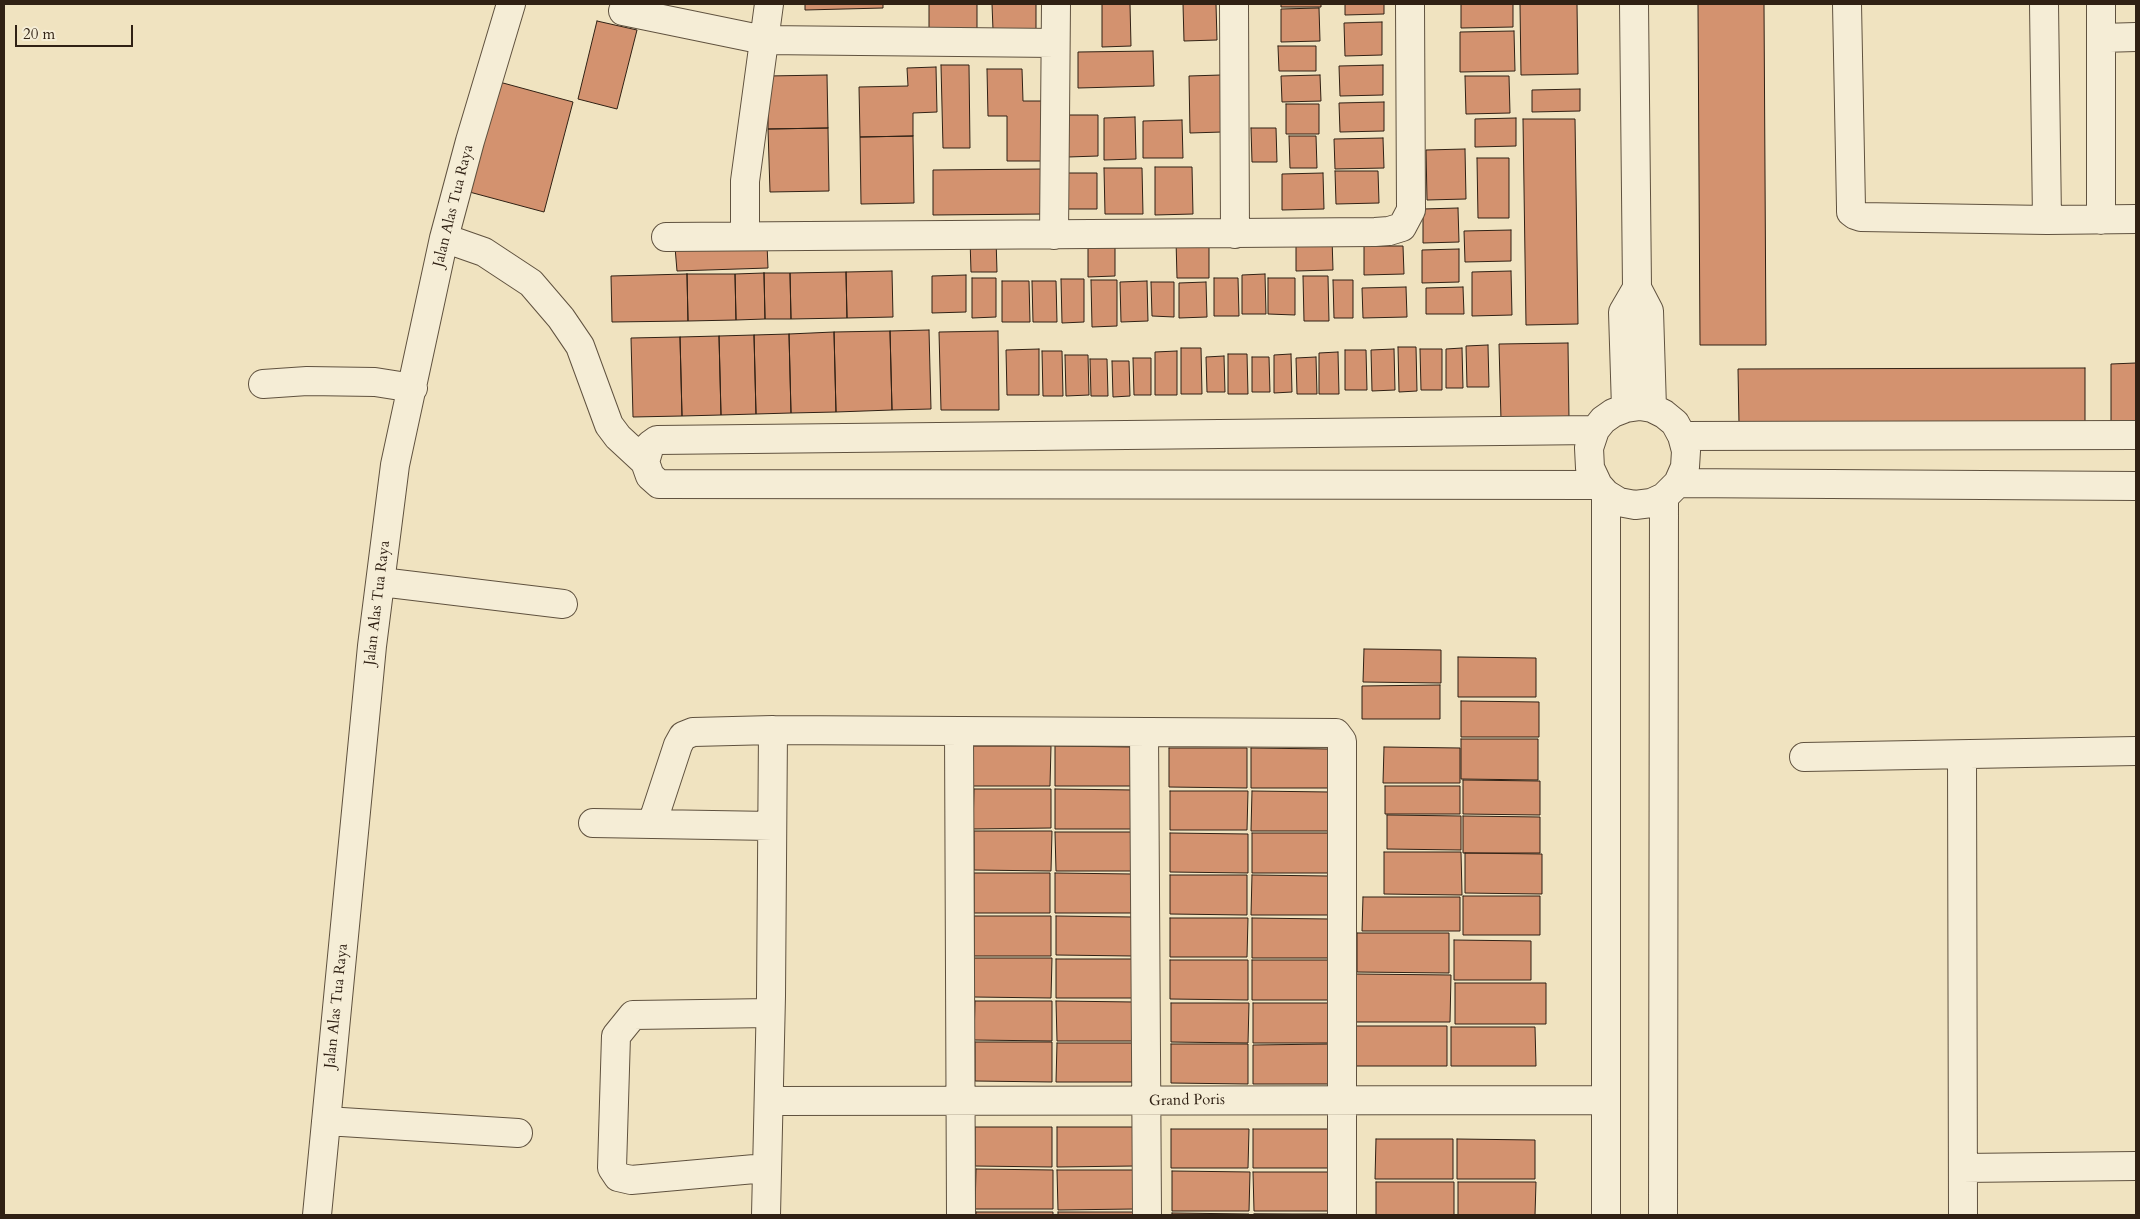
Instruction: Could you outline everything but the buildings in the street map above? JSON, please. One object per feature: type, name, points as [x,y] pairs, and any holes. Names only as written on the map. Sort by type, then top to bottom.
[{"type":"street","name":"Jalan Alas Tua Raya","points":[[317,1215],[372,646],[395,465],[444,238],[470,141],[511,4]]},
{"type":"street","points":[[745,235],[745,181],[769,4]]},
{"type":"street","points":[[1054,236],[1056,4]]},
{"type":"street","points":[[1234,4],[1234,234]]},
{"type":"street","points":[[666,237],[745,235],[1054,236],[1234,234],[1375,232],[1389,231],[1402,227],[1411,210],[1410,4]]},
{"type":"street","points":[[1634,4],[1636,288],[1649,311],[1639,408]]},
{"type":"street","points":[[1847,4],[1851,212],[1860,217],[2047,220],[2136,219]]},
{"type":"street","points":[[2044,4],[2047,220]]},
{"type":"street","points":[[2101,4],[2102,220]]},
{"type":"street","points":[[623,11],[764,40],[1055,42]]},
{"type":"street","points":[[2101,38],[2136,37]]},
{"type":"street","points":[[444,238],[484,252],[531,283],[562,318],[580,346],[609,425],[618,437],[645,462],[650,476],[659,484],[1602,490]]},
{"type":"street","points":[[263,384],[307,381],[375,382],[413,388]]},
{"type":"street","points":[[1639,408],[1664,414],[1675,423],[1682,436],[1686,451],[1685,468],[1671,490],[1651,503],[1635,506],[1619,502],[1602,490],[1590,468],[1588,448],[1595,430],[1603,420],[1613,413],[1639,408]]},
{"type":"street","points":[[645,462],[650,445],[657,440],[1595,430]]},
{"type":"street","points":[[1682,436],[2136,435]]},
{"type":"street","points":[[1671,490],[2136,486]]},
{"type":"street","points":[[1602,490],[1606,1215]]},
{"type":"street","points":[[1663,1215],[1671,490]]},
{"type":"street","points":[[380,582],[563,604]]},
{"type":"street","points":[[766,1215],[773,730]]},
{"type":"street","points":[[652,824],[678,745],[683,736],[693,732],[773,730],[1332,732],[1342,738],[1342,1215]]},
{"type":"street","points":[[959,731],[961,1215]]},
{"type":"street","points":[[1144,732],[1148,1102],[1147,1215]]},
{"type":"street","points":[[1804,757],[2136,751]]},
{"type":"street","points":[[1962,755],[1963,1215]]},
{"type":"street","points":[[593,823],[772,826]]},
{"type":"street","points":[[766,1168],[631,1180],[618,1178],[612,1168],[616,1036],[633,1015],[770,1013]]},
{"type":"street","name":"Grand Poris","points":[[769,1101],[1606,1100]]},
{"type":"street","points":[[326,1121],[518,1133]]},
{"type":"street","points":[[1963,1168],[2136,1166]]}]
